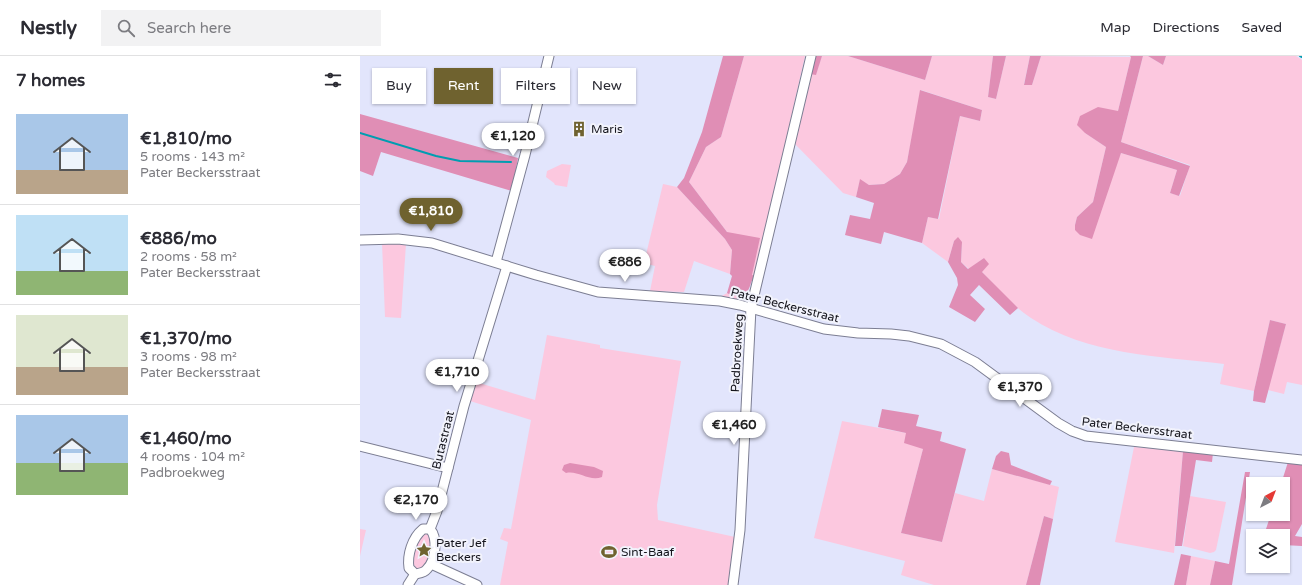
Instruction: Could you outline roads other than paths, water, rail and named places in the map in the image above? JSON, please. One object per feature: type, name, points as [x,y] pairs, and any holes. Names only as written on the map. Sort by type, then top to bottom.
[{"type":"street","points":[[496,262],[525,155],[549,56]]},
{"type":"street","name":"Padbroekweg","points":[[733,585],[740,530],[751,308],[810,56]]},
{"type":"street","name":"Pater Beckersstraat","points":[[360,240],[398,239],[432,243],[569,285],[598,292],[720,301],[751,308],[824,329],[909,336],[942,344],[975,362],[1058,423],[1072,431],[1086,436],[1302,460]]},
{"type":"street","name":"Butastraat","points":[[430,529],[437,511],[464,406],[507,266]]},
{"type":"street","points":[[360,446],[448,468]]},
{"type":"street","points":[[408,585],[416,574],[423,573],[431,564],[435,541],[434,533],[430,529],[423,529],[418,534],[412,547],[408,560],[409,568],[416,574]]},
{"type":"street","points":[[431,564],[477,585]]},
{"type":"waterway","points":[[360,133],[436,156],[460,161],[511,162]]},
{"type":"place","name":"Maris","points":[[579,129]]},
{"type":"place","name":"Pater Jef Beckers","points":[[424,550]]},
{"type":"place","name":"Sint-Baaf","points":[[609,552]]}]
